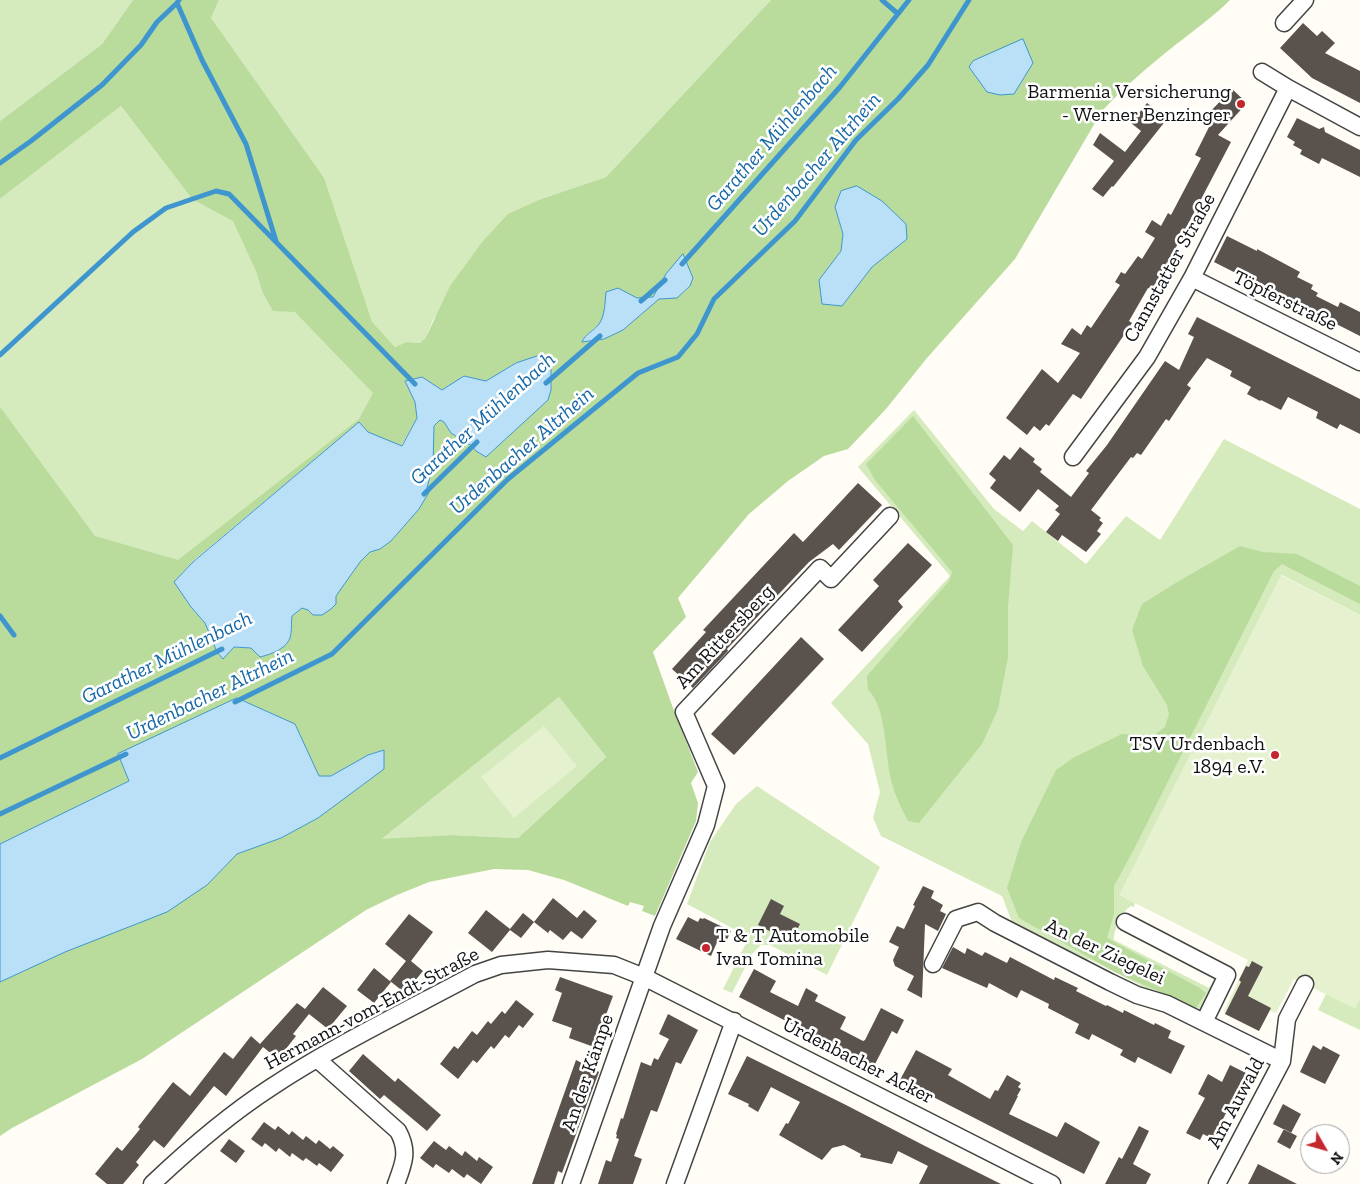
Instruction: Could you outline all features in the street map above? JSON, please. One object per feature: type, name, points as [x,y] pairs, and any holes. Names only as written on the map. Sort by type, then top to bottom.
[{"type":"street","points":[[1284,23],[1305,0]]},
{"type":"street","points":[[1262,72],[1360,127]]},
{"type":"street","name":"Cannstatter Straße","points":[[1073,457],[1147,357],[1192,278],[1288,88]]},
{"type":"street","name":"Töpferstraße","points":[[1192,278],[1360,362]]},
{"type":"street","name":"Am Rittersberg","points":[[644,977],[662,926],[706,825],[716,786],[684,712],[820,568],[831,579],[890,516]]},
{"type":"street","name":"An der Ziegelei","points":[[933,964],[956,919],[978,912],[995,923],[1110,982],[1137,995],[1167,1004],[1282,1060]]},
{"type":"street","points":[[1125,922],[1227,975],[1204,1022]]},
{"type":"street","name":"Hermann-vom-Endt-Straße","points":[[152,1184],[190,1148],[268,1089],[317,1058],[475,974],[501,965],[548,960],[614,965],[644,977]]},
{"type":"street","name":"Urdenbacher Acker","points":[[644,977],[1052,1184]]},
{"type":"street","name":"An der Kämpe","points":[[571,1184],[644,977]]},
{"type":"street","name":"Am Auwald","points":[[1217,1184],[1282,1060],[1287,1020],[1306,984]]},
{"type":"street","points":[[675,1184],[734,1022]]},
{"type":"street","points":[[317,1058],[398,1131],[403,1140],[405,1150],[404,1163],[396,1184]]},
{"type":"green space","points":[[0,0],[133,0],[102,44],[0,121]]},
{"type":"green space","points":[[133,0],[219,0],[211,18],[324,178],[372,322],[395,347],[406,342],[420,343],[426,337],[450,286],[483,241],[508,214],[541,199],[606,177],[771,0],[1230,0],[1146,69],[1102,111],[1015,259],[927,358],[886,409],[848,449],[824,456],[788,481],[749,514],[678,598],[686,617],[653,652],[698,772],[691,783],[698,803],[696,821],[655,916],[642,911],[644,906],[630,902],[628,906],[564,880],[528,870],[494,869],[429,882],[366,910],[142,1059],[0,1136],[0,982],[207,885],[237,854],[281,838],[318,818],[384,769],[384,750],[368,755],[331,776],[319,776],[295,724],[237,698],[119,754],[129,781],[0,844],[0,407],[95,536],[178,560],[359,419],[373,393],[295,312],[273,311],[263,293],[256,271],[233,221],[192,199],[121,106],[0,199],[0,121],[102,44]],"holes":[[[835,207],[907,239],[872,267],[842,306],[819,280],[841,251],[843,234]],[[666,274],[690,286],[677,298],[659,299],[623,330],[604,339],[583,342],[586,336],[601,321],[607,292],[618,288],[637,298],[653,297]],[[516,363],[548,400],[486,457],[451,433],[444,422],[440,420],[434,427],[431,476],[419,509],[391,541],[380,549],[370,552],[360,562],[336,596],[336,604],[308,610],[302,608],[292,616],[292,634],[251,648],[234,647],[223,659],[217,652],[205,623],[191,607],[174,582],[193,561],[359,422],[368,432],[401,446],[417,418],[415,402],[405,381],[422,377],[442,390],[464,376],[486,381]],[[559,697],[606,757],[518,838],[451,835],[382,839]]]},
{"type":"green space","points":[[219,0],[771,0],[606,177],[541,199],[508,215],[433,320],[426,337],[420,343],[406,342],[395,347],[372,323],[348,254],[211,18]]},
{"type":"green space","points":[[787,0],[1027,0],[1024,4],[1043,55],[957,189],[908,246],[547,623],[381,781],[238,879],[101,962],[0,1018],[0,982],[65,952],[167,912],[207,885],[237,854],[281,838],[318,818],[384,769],[384,750],[368,755],[331,776],[319,776],[295,724],[237,698],[119,754],[129,781],[0,844],[0,772],[5,769],[4,759],[0,759],[0,199],[121,106],[192,199],[216,191],[279,187],[320,204],[362,322],[396,353],[419,347],[441,327],[486,244],[526,221],[609,185]],"holes":[[[1023,39],[1033,63],[1014,94],[1000,95],[987,92],[969,68],[972,61]],[[857,186],[882,201],[906,224],[907,239],[872,267],[842,306],[823,304],[819,280],[841,251],[843,234],[835,207],[841,191]],[[683,255],[693,278],[690,286],[677,298],[659,299],[623,330],[604,339],[583,342],[586,336],[601,321],[607,292],[618,288],[637,298],[653,297],[666,274]],[[541,355],[550,364],[551,390],[548,400],[486,457],[451,433],[444,422],[440,420],[434,427],[433,466],[427,488],[429,492],[419,509],[391,541],[380,549],[370,552],[360,562],[336,596],[336,604],[331,610],[322,615],[313,615],[308,610],[302,608],[292,616],[290,633],[286,644],[277,651],[260,657],[251,648],[234,647],[223,659],[217,652],[205,623],[191,607],[174,582],[193,561],[359,422],[368,432],[401,446],[417,418],[415,402],[405,381],[422,377],[442,390],[464,376],[486,381],[516,363]]]},
{"type":"green space","points":[[914,410],[994,509],[1023,531],[1032,521],[1086,564],[1126,516],[1160,540],[1224,439],[1360,509],[1360,615],[1282,575],[1120,895],[1135,903],[1134,907],[1128,908],[1122,916],[1115,931],[1114,940],[1209,988],[1214,979],[1216,979],[1202,1009],[1197,1010],[1143,991],[1140,985],[1089,959],[1084,961],[1020,929],[1012,922],[1002,896],[881,836],[873,818],[880,792],[868,744],[831,703],[950,576],[858,467]]},
{"type":"green space","points":[[913,416],[1013,545],[1008,607],[1008,657],[998,709],[982,744],[919,823],[908,821],[895,793],[890,775],[882,718],[874,697],[868,690],[867,676],[949,581],[952,572],[875,480],[866,464]]},
{"type":"green space","points":[[1240,546],[1263,552],[1297,554],[1360,586],[1360,604],[1282,564],[1274,571],[1114,886],[1114,914],[1107,938],[1206,993],[1196,1008],[1115,972],[1019,918],[1007,888],[1021,842],[1056,770],[1073,758],[1122,734],[1154,735],[1165,727],[1169,714],[1167,705],[1143,666],[1132,630],[1142,604]]},
{"type":"green space","name":"TSV Urdenbach 1894 e.V.","points":[[1281,575],[1360,615],[1360,999],[1355,1008],[1294,979],[1276,1013],[1270,1011],[1259,1031],[1225,1014],[1224,1011],[1248,960],[1119,895]]},
{"type":"green space","points":[[559,697],[606,757],[518,838],[451,835],[381,840]]},
{"type":"green space","points":[[544,726],[577,766],[514,818],[481,777]]},
{"type":"green space","points":[[757,786],[880,867],[827,975],[770,945],[761,945],[752,954],[732,993],[723,989],[749,937],[687,904],[710,842],[736,804]]},
{"type":"green space","points":[[1326,994],[1355,1008],[1360,999],[1360,1030],[1318,1010]]},
{"type":"water","points":[[1023,39],[1033,63],[1014,94],[1000,95],[987,92],[969,67],[973,61]]},
{"type":"water","points":[[857,186],[882,201],[906,224],[907,239],[872,267],[842,306],[822,304],[819,280],[841,251],[843,234],[835,207],[841,191]]},
{"type":"water","points":[[683,254],[693,278],[690,286],[677,298],[659,299],[623,330],[604,339],[582,342],[601,321],[606,292],[618,288],[637,298],[653,297],[666,274]]},
{"type":"water","points":[[541,355],[551,364],[551,390],[548,400],[486,457],[451,433],[444,422],[440,420],[434,426],[433,466],[427,488],[429,492],[419,509],[391,541],[380,549],[370,552],[360,562],[336,596],[336,604],[331,609],[322,615],[313,615],[308,610],[302,608],[292,616],[291,633],[287,643],[275,652],[260,657],[251,648],[234,647],[223,659],[217,652],[205,623],[191,607],[174,582],[193,562],[359,422],[368,432],[402,446],[417,418],[415,402],[405,381],[422,377],[442,390],[464,376],[486,381],[516,363]]},
{"type":"water","points":[[237,698],[295,724],[319,776],[331,776],[368,755],[384,750],[384,769],[318,818],[281,838],[237,854],[207,885],[167,912],[65,952],[0,982],[0,844],[129,781],[118,754]]},
{"type":"building","points":[[1303,23],[1317,36],[1322,31],[1335,43],[1325,53],[1360,71],[1360,103],[1312,78],[1280,48]]},
{"type":"building","points":[[1232,89],[1247,103],[1218,135],[1231,142],[1164,273],[1153,291],[1148,288],[1129,321],[1132,323],[1081,399],[1073,394],[1049,426],[1046,424],[1040,431],[1034,426],[1027,435],[1006,418],[1042,369],[1058,383],[1080,353],[1061,344],[1072,328],[1081,335],[1087,325],[1091,328],[1120,285],[1115,282],[1121,272],[1125,274],[1138,256],[1142,259],[1155,238],[1145,232],[1152,220],[1161,226],[1168,213],[1171,215],[1201,158],[1195,155],[1211,123],[1205,117]]},
{"type":"building","points":[[1147,103],[1167,119],[1103,197],[1092,189],[1114,161],[1093,145],[1100,133],[1125,152],[1141,131],[1131,123]]},
{"type":"building","points":[[1297,118],[1319,129],[1324,127],[1325,132],[1360,150],[1360,177],[1322,158],[1319,164],[1300,154],[1302,150],[1293,145],[1295,142],[1287,137]]},
{"type":"building","points":[[1227,236],[1257,251],[1257,249],[1300,272],[1297,277],[1313,285],[1311,289],[1318,293],[1316,296],[1338,307],[1340,302],[1360,312],[1360,336],[1214,262]]},
{"type":"building","points":[[1197,317],[1360,399],[1360,434],[1340,424],[1337,429],[1316,418],[1318,412],[1288,397],[1281,410],[1260,401],[1247,394],[1251,387],[1230,376],[1232,371],[1207,358],[1187,385],[1191,388],[1169,421],[1166,419],[1141,455],[1137,453],[1133,458],[1131,457],[1091,510],[1101,518],[1099,520],[1103,523],[1097,531],[1101,534],[1086,552],[1062,535],[1058,541],[1046,532],[1060,514],[1055,510],[1059,506],[1038,489],[1020,512],[990,488],[996,480],[989,474],[1004,455],[1010,460],[1020,447],[1035,459],[1033,462],[1042,469],[1040,472],[1071,497],[1089,473],[1086,471],[1107,445],[1165,361],[1179,370],[1194,337],[1188,334]]},
{"type":"building","points":[[858,483],[882,505],[839,550],[833,544],[809,562],[693,688],[672,669],[706,632],[703,630],[794,533],[803,542]]},
{"type":"building","points":[[908,543],[932,565],[898,601],[903,607],[862,652],[838,630],[879,586],[873,580]]},
{"type":"building","points":[[801,637],[824,659],[734,755],[711,734]]},
{"type":"building","points":[[923,886],[934,891],[931,898],[943,905],[940,911],[946,914],[938,931],[925,924],[922,998],[907,990],[914,976],[895,966],[893,960],[899,947],[889,942],[897,926],[904,929]]},
{"type":"building","points":[[553,898],[577,918],[584,910],[597,921],[582,939],[571,931],[563,940],[550,930],[548,933],[534,922]]},
{"type":"building","points":[[771,899],[784,906],[780,914],[800,924],[791,942],[758,925]]},
{"type":"building","points":[[486,910],[510,929],[523,913],[534,922],[521,938],[510,930],[492,952],[468,933]]},
{"type":"building","points":[[409,914],[433,932],[411,961],[423,971],[405,993],[390,981],[406,961],[385,944]]},
{"type":"building","points":[[688,917],[698,922],[700,918],[704,918],[731,931],[725,944],[718,940],[711,956],[676,939]]},
{"type":"building","points":[[953,947],[965,954],[967,948],[982,956],[985,952],[1007,963],[1010,957],[1054,980],[1055,977],[1078,988],[1076,991],[1106,1006],[1123,1013],[1124,1010],[1171,1031],[1168,1038],[1185,1046],[1171,1074],[1138,1057],[1135,1063],[1120,1055],[1123,1050],[1092,1034],[1089,1040],[1075,1033],[1079,1024],[1048,1008],[1049,1004],[1021,990],[1017,998],[989,983],[987,988],[942,968]]},
{"type":"building","points":[[1252,961],[1263,967],[1248,996],[1271,1008],[1259,1031],[1225,1014],[1241,982],[1239,980],[1246,966],[1249,967]]},
{"type":"building","points":[[374,968],[391,982],[374,1003],[357,990]]},
{"type":"building","points":[[754,969],[776,981],[770,992],[798,1006],[806,988],[818,995],[815,1001],[846,1017],[840,1029],[863,1041],[881,1008],[904,1020],[897,1034],[892,1031],[874,1066],[739,997]]},
{"type":"building","points":[[560,977],[613,996],[594,1047],[569,1038],[572,1028],[552,1021],[562,993],[555,990]]},
{"type":"building","points":[[323,987],[347,1006],[328,1029],[309,1014],[293,1034],[296,1036],[278,1059],[263,1047],[226,1096],[214,1086],[164,1148],[154,1140],[136,1162],[139,1165],[123,1184],[107,1184],[95,1174],[117,1147],[122,1151],[173,1082],[190,1096],[224,1052],[233,1059],[251,1036],[260,1044],[297,1003],[305,1009]]},
{"type":"building","points":[[516,1000],[534,1014],[523,1028],[519,1025],[509,1038],[505,1035],[494,1049],[491,1046],[477,1063],[473,1060],[458,1079],[440,1064],[454,1046],[458,1049],[472,1031],[477,1035],[488,1021],[491,1024],[502,1011],[505,1014]]},
{"type":"building","points":[[668,1014],[698,1030],[681,1064],[676,1062],[657,1112],[651,1110],[634,1156],[642,1159],[633,1184],[598,1184],[606,1160],[611,1162],[619,1139],[616,1138],[616,1134],[621,1118],[623,1119],[641,1062],[651,1066],[654,1058],[658,1060],[669,1039],[659,1034]]},
{"type":"building","points":[[1313,1045],[1321,1050],[1323,1046],[1340,1055],[1325,1084],[1300,1072]]},
{"type":"building","points":[[916,1050],[952,1069],[948,1075],[990,1099],[995,1090],[998,1091],[1007,1075],[1021,1083],[1018,1087],[1021,1089],[1009,1114],[1057,1137],[1065,1122],[1100,1142],[1084,1174],[900,1080]]},
{"type":"building","points":[[363,1054],[395,1082],[398,1078],[441,1115],[427,1131],[384,1095],[380,1099],[349,1071]]},
{"type":"building","points":[[747,1056],[1001,1184],[919,1184],[928,1166],[898,1151],[892,1164],[860,1157],[861,1154],[844,1145],[832,1148],[822,1160],[779,1135],[786,1123],[788,1124],[800,1102],[771,1087],[758,1112],[748,1106],[749,1104],[728,1094]]},
{"type":"building","points":[[576,1060],[599,1072],[562,1173],[558,1171],[554,1184],[532,1184]]},
{"type":"building","points":[[1230,1065],[1246,1073],[1213,1139],[1203,1134],[1200,1140],[1186,1133],[1205,1098],[1198,1094],[1208,1074],[1222,1082]]},
{"type":"building","points":[[1283,1104],[1301,1114],[1291,1133],[1273,1124]]},
{"type":"building","points":[[264,1122],[275,1130],[278,1126],[289,1135],[292,1131],[303,1140],[306,1136],[316,1144],[319,1140],[330,1149],[333,1146],[344,1155],[331,1172],[319,1163],[317,1166],[306,1158],[303,1161],[292,1153],[290,1157],[279,1148],[276,1152],[265,1143],[262,1147],[251,1139]]},
{"type":"building","points":[[1139,1126],[1149,1131],[1133,1164],[1151,1174],[1146,1184],[1105,1184],[1119,1157],[1122,1159]]},
{"type":"building","points":[[1284,1129],[1297,1136],[1290,1149],[1277,1142]]},
{"type":"building","points":[[229,1139],[245,1151],[236,1163],[220,1151]]},
{"type":"building","points":[[434,1141],[446,1150],[449,1146],[462,1156],[465,1151],[477,1161],[479,1157],[493,1167],[481,1184],[467,1174],[464,1178],[452,1169],[449,1173],[436,1164],[433,1168],[420,1158]]},
{"type":"building","points":[[1258,1164],[1297,1184],[1248,1184]]},
{"type":"waterway","points":[[179,0],[177,3],[202,60],[246,144],[276,241]]},
{"type":"waterway","points":[[882,0],[897,13]]},
{"type":"waterway","name":"Garather Mühlenbach","points":[[682,264],[840,87],[909,0]]},
{"type":"waterway","name":"Urdenbacher Altrhein","points":[[235,702],[332,654],[508,479],[638,373],[678,357],[697,334],[714,299],[795,221],[856,140],[898,99],[928,65],[969,0]]},
{"type":"waterway","points":[[0,163],[102,85],[141,45],[157,22],[177,3]]},
{"type":"waterway","points":[[0,355],[133,232],[166,208],[216,191],[229,194],[415,384]]},
{"type":"waterway","name":"Garather Mühlenbach","points":[[641,301],[665,280]]},
{"type":"waterway","name":"Garather Mühlenbach","points":[[546,383],[600,336]]},
{"type":"waterway","name":"Garather Mühlenbach","points":[[424,494],[477,442]]},
{"type":"waterway","points":[[0,616],[14,635]]},
{"type":"waterway","name":"Garather Mühlenbach","points":[[0,758],[222,649]]},
{"type":"waterway","name":"Urdenbacher Altrhein","points":[[0,814],[126,754]]},
{"type":"place","name":"Barmenia Versicherung - Werner Benzinger","points":[[1241,104]]},
{"type":"place","name":"TSV Urdenbach 1894 e.V.","points":[[1275,755]]},
{"type":"place","name":"T & T Automobile Ivan Tomina","points":[[706,948]]}]
